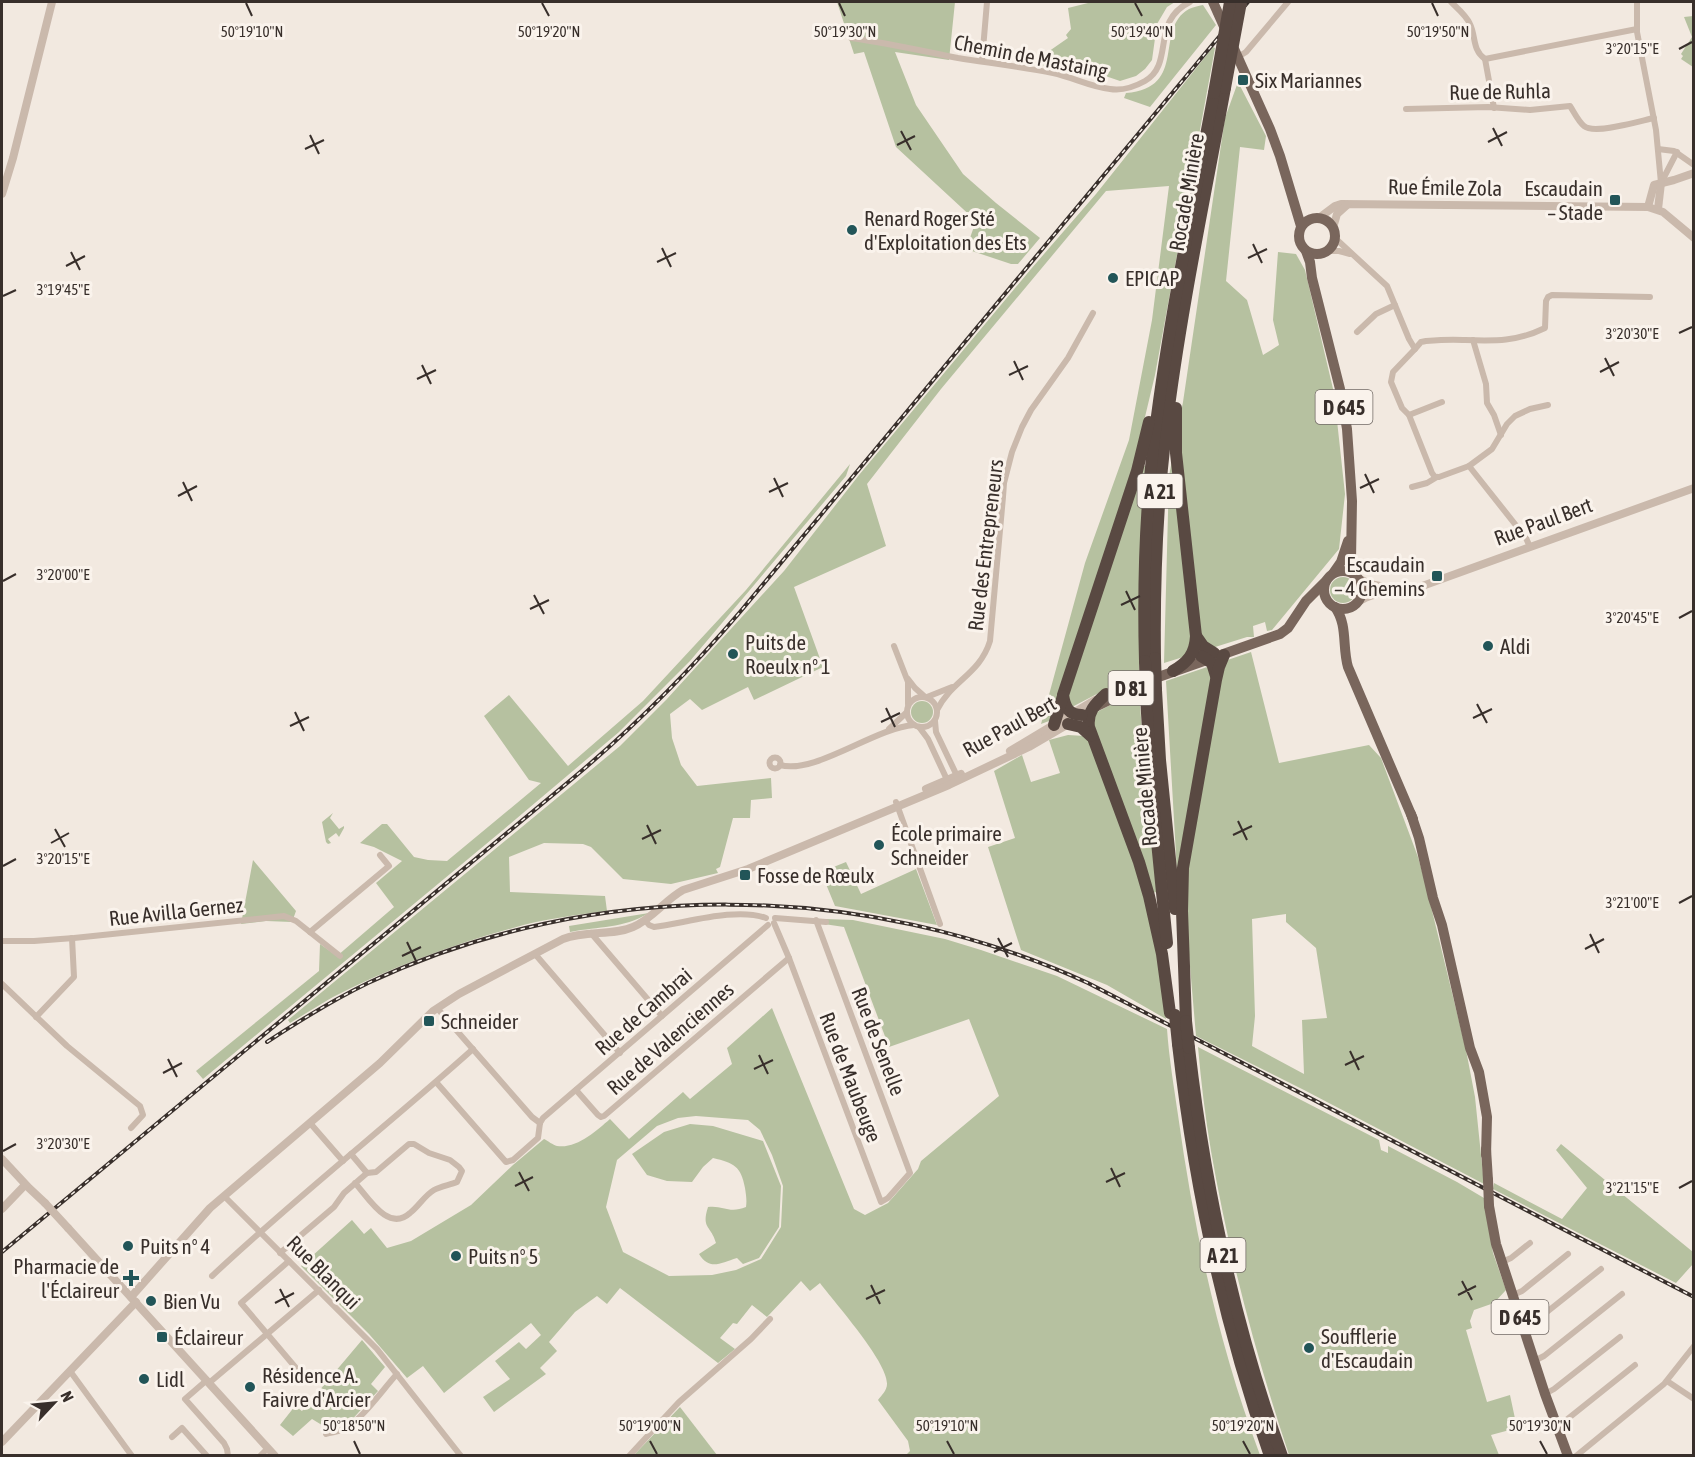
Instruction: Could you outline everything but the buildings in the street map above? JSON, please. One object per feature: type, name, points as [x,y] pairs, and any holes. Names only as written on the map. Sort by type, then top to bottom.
[{"type":"highway","name":"Rocade Minière","points":[[1150,660],[1161,476],[1170,396],[1219,90],[1230,2]]},
{"type":"highway","name":"Rocade Minière","points":[[1241,2],[1219,90],[1165,361],[1153,449],[1144,584],[1150,660],[1151,781],[1172,1014],[1201,1137],[1223,1252],[1251,1360],[1282,1455]]},
{"type":"highway","points":[[1182,326],[1176,448],[1196,636],[1194,651],[1207,657],[1219,667],[1183,868],[1182,911],[1186,1021]]},
{"type":"highway","points":[[1054,724],[1137,471],[1149,426],[1160,366],[1165,361]]},
{"type":"highway","points":[[1196,636],[1207,657]]},
{"type":"highway","points":[[1173,672],[1207,657]]},
{"type":"highway","name":"Rocade Minière","points":[[1151,693],[1186,1021],[1180,1044],[1183,1092],[1197,1179],[1215,1267],[1243,1374],[1270,1455]]},
{"type":"highway","points":[[1078,716],[1106,694]]},
{"type":"highway","points":[[1063,695],[1065,707],[1088,721],[1091,736],[1138,862],[1149,896],[1162,954],[1172,1014]]},
{"type":"highway","points":[[1078,716],[1082,727],[1091,736]]},
{"type":"main road","points":[[1213,2],[1270,129],[1301,226]]},
{"type":"main road","points":[[1290,189],[1302,208],[1317,218],[1327,221],[1334,233],[1332,245],[1325,252],[1314,254],[1306,251],[1299,241],[1299,232],[1306,221],[1317,218]]},
{"type":"main road","name":"D 645","points":[[1306,251],[1346,422],[1351,468],[1351,560],[1358,577]]},
{"type":"main road","name":"D 645","points":[[1316,288],[1317,268],[1325,252]]},
{"type":"main road","name":"D 645","points":[[1334,572],[1341,562],[1352,529]]},
{"type":"main road","points":[[1302,608],[1317,601],[1333,606],[1346,609],[1356,604],[1363,590],[1358,577],[1347,570],[1334,572],[1325,582],[1324,595],[1333,606]]},
{"type":"main road","name":"Rue Paul Bert","points":[[1106,694],[1145,675],[1244,647],[1283,633],[1292,624],[1306,601],[1325,582]]},
{"type":"main road","name":"D 645","points":[[1356,604],[1351,614],[1349,633],[1350,654],[1356,685]]},
{"type":"main road","name":"D 645","points":[[1333,606],[1343,621],[1346,659],[1419,838],[1433,898],[1442,925],[1470,1048],[1480,1104],[1492,1230],[1545,1394],[1568,1455]]},
{"type":"main road","name":"Rue Paul Bert","points":[[1078,716],[1135,686],[1207,657]]},
{"type":"street","points":[[2,194],[52,2]]},
{"type":"street","points":[[982,61],[987,2]]},
{"type":"street","name":"Chemin de Mastaing","points":[[851,38],[1054,73],[1109,89],[1129,87],[1145,81],[1154,74],[1159,64],[1168,22],[1179,8],[1190,2]]},
{"type":"street","points":[[1238,57],[1246,52],[1288,2]]},
{"type":"street","points":[[1450,2],[1468,21],[1476,50],[1485,59],[1637,28]]},
{"type":"street","points":[[1637,2],[1637,28],[1658,149],[1658,209],[1670,216],[1694,238]]},
{"type":"street","points":[[1485,59],[1494,108]]},
{"type":"street","name":"Rue de Ruhla","points":[[1406,109],[1530,110],[1570,106],[1583,125],[1592,129],[1654,118]]},
{"type":"street","points":[[1658,149],[1677,152],[1694,165]]},
{"type":"street","points":[[1648,207],[1657,184],[1677,152]]},
{"type":"street","points":[[1657,184],[1694,173]]},
{"type":"street","points":[[1349,204],[1336,214],[1334,233],[1385,283],[1415,349]]},
{"type":"street","name":"Rue Émile Zola","points":[[1317,218],[1337,205],[1349,204],[1648,207],[1658,209]]},
{"type":"street","points":[[1325,252],[1339,251],[1356,257]]},
{"type":"street","points":[[1437,477],[1432,473],[1391,379],[1394,372],[1421,342],[1494,341],[1526,336],[1545,328],[1545,301],[1552,295],[1650,297]]},
{"type":"street","points":[[1357,332],[1376,314],[1395,306]]},
{"type":"street","name":"Rue des Entrepreneurs","points":[[938,710],[942,701],[981,661],[990,641],[1003,490],[1014,446],[1031,410],[1068,357],[1093,313]]},
{"type":"street","points":[[1473,340],[1487,387],[1487,403],[1501,435]]},
{"type":"street","points":[[1409,416],[1442,402]]},
{"type":"street","points":[[1412,487],[1469,466],[1495,446],[1507,424],[1518,414],[1548,405]]},
{"type":"street","points":[[1469,466],[1526,538],[1530,547]]},
{"type":"street","name":"Rue Paul Bert","points":[[1356,604],[1375,594],[1406,591],[1694,488]]},
{"type":"street","points":[[1358,577],[1370,584],[1406,591]]},
{"type":"street","points":[[894,646],[915,688],[934,702],[938,710],[935,720],[936,732],[958,778]]},
{"type":"street","points":[[907,676],[909,719],[928,739],[948,783]]},
{"type":"street","name":"Rue des Entrepreneurs","points":[[926,697],[958,684]]},
{"type":"street","name":"Rue Paul Bert","points":[[958,778],[1029,747],[1078,716],[1106,694]]},
{"type":"street","points":[[884,732],[899,721],[914,699],[926,697]]},
{"type":"street","name":"Rue Paul Bert","points":[[437,1008],[567,937],[634,927],[683,890],[742,871],[948,783],[1015,748],[1054,724],[1078,716]]},
{"type":"street","points":[[780,765],[795,766],[814,762],[884,732],[902,727],[927,726],[935,720]]},
{"type":"street","points":[[897,804],[940,924]]},
{"type":"street","points":[[310,932],[389,866],[380,855]]},
{"type":"street","points":[[645,920],[654,927],[730,915],[758,915],[771,921],[816,920],[826,922]]},
{"type":"street","name":"Rue Avilla Gernez","points":[[2,941],[72,938],[284,916],[296,921],[340,956]]},
{"type":"street","name":"Rue de Senelle","points":[[816,920],[910,1173]]},
{"type":"street","name":"Rue de Maubeuge","points":[[771,921],[789,958],[881,1202],[888,1198],[910,1173]]},
{"type":"street","name":"Rue de Cambrai","points":[[436,1082],[506,1162],[513,1160],[538,1138],[543,1118],[663,1017],[771,921]]},
{"type":"street","points":[[591,933],[663,1017]]},
{"type":"street","points":[[36,1017],[74,977],[72,938]]},
{"type":"street","points":[[534,954],[620,1053]]},
{"type":"street","name":"Rue de Valenciennes","points":[[576,1090],[599,1116],[604,1116],[789,958]]},
{"type":"street","points":[[2,984],[67,1046],[140,1106],[143,1115],[131,1128]]},
{"type":"street","points":[[437,1008],[540,1124]]},
{"type":"street","name":"D 81","points":[[2,1442],[133,1302],[197,1222],[224,1196],[380,1064],[437,1008]]},
{"type":"street","points":[[212,1276],[259,1231],[473,1049]]},
{"type":"street","points":[[310,1123],[343,1161]]},
{"type":"street","points":[[280,1253],[334,1207],[355,1183],[367,1173],[376,1172],[406,1145],[411,1144],[461,1168],[461,1174],[455,1184],[434,1190],[408,1215],[396,1219],[381,1212],[355,1183]]},
{"type":"street","points":[[351,1154],[367,1173]]},
{"type":"street","points":[[2,1159],[68,1228],[133,1302],[192,1362],[275,1455]]},
{"type":"street","points":[[2,1209],[25,1185]]},
{"type":"street","name":"Rue Blanqui","points":[[224,1196],[377,1349],[461,1455]]},
{"type":"street","points":[[1502,1262],[1530,1243]]},
{"type":"street","points":[[1513,1295],[1522,1291],[1568,1254]]},
{"type":"street","points":[[289,1261],[241,1303],[307,1381]]},
{"type":"street","points":[[1523,1328],[1533,1323],[1601,1269]]},
{"type":"street","points":[[228,1455],[224,1443],[185,1399],[319,1290]]},
{"type":"street","points":[[1534,1361],[1544,1356],[1622,1294]]},
{"type":"street","points":[[629,1455],[679,1402],[751,1339],[770,1319]]},
{"type":"street","points":[[1545,1394],[1620,1337]]},
{"type":"street","points":[[1576,1455],[1667,1381],[1694,1346]]},
{"type":"street","points":[[1557,1426],[1635,1365]]},
{"type":"street","points":[[70,1371],[132,1455]]},
{"type":"street","points":[[326,1434],[350,1425],[372,1404],[397,1374]]},
{"type":"street","points":[[1667,1381],[1694,1399]]},
{"type":"street","points":[[172,1437],[182,1428],[207,1455]]},
{"type":"street","points":[[260,1455],[268,1448]]},
{"type":"green space","points":[[837,2],[955,2],[949,60],[895,52],[916,105],[963,174],[1040,238],[1018,264],[1011,264],[966,249],[976,221],[896,147],[864,52],[854,54]]},
{"type":"green space","points":[[1092,2],[1175,2],[1167,7],[1157,24],[1152,60],[1136,76],[1120,81],[1085,69],[1078,73],[1032,63],[1068,38],[1066,35],[1071,29],[1068,8]]},
{"type":"green space","points":[[1203,5],[1216,25],[1150,107],[1124,98],[1126,93],[1145,89],[1157,81],[1164,69],[1173,30],[1179,18],[1189,9]]},
{"type":"green space","points":[[1694,16],[1693,67],[1681,59],[1683,56],[1681,54],[1692,37],[1684,17]]},
{"type":"green space","points":[[1213,47],[1215,48],[1155,375],[1134,463],[1145,466],[1139,672],[1041,724],[1085,563],[1129,440],[1152,320],[1169,186],[1106,191],[941,389],[867,484],[886,546],[794,587],[823,667],[754,700],[748,687],[702,710],[690,699],[670,714],[672,738],[681,765],[697,786],[771,778],[772,798],[751,800],[750,818],[733,818],[720,867],[716,869],[718,873],[671,884],[623,879],[591,847],[583,844],[544,843],[509,857],[510,892],[605,896],[607,911],[524,925],[444,950],[355,986],[290,1023],[288,1020],[620,746],[666,700],[784,571],[859,475],[1096,194]]},
{"type":"green space","points":[[1238,82],[1266,136],[1264,150],[1240,147],[1226,281],[1247,300],[1263,355],[1279,345],[1273,320],[1278,252],[1296,254],[1305,270],[1334,393],[1345,494],[1339,549],[1272,630],[1267,631],[1265,622],[1253,626],[1254,637],[1247,637],[1164,663],[1169,476],[1183,402],[1225,118]]},
{"type":"green space","points":[[850,464],[846,476],[690,661],[619,732],[203,1079],[196,1071],[319,971],[320,944],[337,956],[394,907],[376,883],[402,861],[374,847],[360,843],[382,824],[387,824],[414,857],[447,861],[541,783],[529,780],[484,716],[509,695],[568,766],[643,701],[746,590]]},
{"type":"green space","points":[[1343,577],[1352,581],[1356,590],[1352,599],[1343,603],[1334,599],[1330,590],[1334,581]]},
{"type":"green space","points":[[1251,652],[1279,763],[1369,745],[1381,758],[1418,857],[1466,1050],[1475,1097],[1484,1184],[1196,1036],[1188,943],[1177,872],[1166,681]],"holes":[[[1286,914],[1286,922],[1316,948],[1327,1018],[1302,1020],[1304,1074],[1252,1046],[1255,1016],[1252,919]]]},
{"type":"green space","points":[[1139,690],[1157,892],[1145,894],[1154,931],[1166,1019],[1107,985],[1021,950],[988,847],[1015,838],[994,771],[1022,755],[1031,782],[1060,773],[1049,740],[1068,735],[1085,736],[1097,712]]},
{"type":"green space","points":[[922,701],[930,704],[933,712],[930,720],[922,723],[914,720],[911,712],[914,704]]},
{"type":"green space","points":[[333,813],[330,818],[339,829],[344,826],[344,828],[339,837],[336,833],[328,839],[331,843],[328,844],[322,822]]},
{"type":"green space","points":[[253,860],[296,911],[292,922],[266,921],[241,924]]},
{"type":"green space","points":[[846,862],[861,894],[916,869],[937,925],[835,906],[821,872]]},
{"type":"green space","points":[[649,913],[629,922],[570,932],[569,926]]},
{"type":"green space","points":[[825,919],[853,920],[945,939],[981,950],[1057,976],[1167,1029],[1184,1158],[1200,1245],[1232,1372],[1260,1455],[906,1455],[910,1451],[908,1441],[878,1400],[887,1384],[885,1374],[870,1347],[820,1283],[810,1291],[801,1281],[767,1317],[752,1305],[737,1324],[733,1323],[720,1338],[735,1349],[718,1363],[620,1288],[607,1304],[597,1296],[575,1312],[549,1342],[557,1351],[540,1368],[546,1374],[494,1412],[483,1397],[510,1379],[495,1361],[519,1342],[526,1349],[541,1335],[531,1323],[444,1393],[423,1366],[407,1378],[369,1334],[301,1266],[352,1220],[364,1234],[371,1228],[387,1248],[411,1241],[471,1205],[544,1139],[557,1146],[572,1145],[586,1138],[610,1119],[629,1139],[683,1092],[690,1099],[732,1064],[727,1048],[772,1008],[854,1209],[865,1215],[888,1203],[918,1169],[921,1161],[999,1096],[969,1019],[889,1047],[844,927],[824,924]],"holes":[[[696,1116],[748,1120],[760,1130],[783,1186],[781,1227],[761,1259],[736,1270],[712,1275],[669,1276],[623,1252],[606,1207],[617,1160],[657,1126],[678,1118]]]},
{"type":"green space","points":[[1198,1047],[1379,1140],[1381,1150],[1388,1153],[1388,1146],[1484,1198],[1493,1253],[1506,1290],[1494,1303],[1474,1310],[1470,1321],[1472,1328],[1466,1330],[1487,1402],[1510,1395],[1517,1428],[1491,1435],[1499,1455],[1289,1455],[1265,1380],[1226,1228],[1209,1138]]},
{"type":"green space","points":[[690,1124],[713,1126],[763,1141],[781,1186],[779,1227],[759,1258],[743,1264],[737,1258],[711,1264],[699,1254],[716,1243],[706,1223],[708,1207],[735,1210],[746,1207],[743,1181],[739,1170],[731,1164],[713,1158],[692,1182],[667,1181],[647,1175],[632,1154],[664,1132]]},
{"type":"green space","points":[[1561,1144],[1693,1252],[1693,1264],[1676,1283],[1493,1189],[1494,1183],[1562,1219],[1587,1188],[1556,1150]]},
{"type":"green space","points":[[362,1340],[385,1367],[371,1384],[378,1391],[348,1424],[339,1419],[330,1430],[312,1419],[293,1436],[280,1425],[295,1406],[302,1411]]},
{"type":"green space","points":[[680,1407],[717,1455],[633,1456]]},
{"type":"railway","points":[[2,1252],[572,779],[659,699],[740,612],[1248,2]]},
{"type":"railway","points":[[267,1042],[316,1011],[368,983],[455,948],[544,924],[636,909],[728,905],[821,910],[912,925],[1002,949],[1088,983],[1694,1297]]},
{"type":"place","name":"Six Mariannes","points":[[1243,80]]},
{"type":"place","name":"Escaudain – Stade","points":[[1615,200]]},
{"type":"place","name":"Renard Roger Sté d'Exploitation des Ets","points":[[852,230]]},
{"type":"place","name":"EPICAP","points":[[1113,278]]},
{"type":"place","name":"Escaudain – 4 Chemins","points":[[1437,576]]},
{"type":"place","name":"Aldi","points":[[1488,646]]},
{"type":"place","name":"Puits de Roeulx n° 1","points":[[733,654]]},
{"type":"place","name":"École primaire Schneider","points":[[879,845]]},
{"type":"place","name":"Fosse de Rœulx","points":[[745,875]]},
{"type":"place","name":"Schneider","points":[[429,1021]]},
{"type":"place","name":"Puits n° 4","points":[[128,1246]]},
{"type":"place","name":"Puits n° 5","points":[[456,1256]]},
{"type":"place","name":"Pharmacie de l'Éclaireur","points":[[131,1278]]},
{"type":"place","name":"Bien Vu","points":[[151,1301]]},
{"type":"place","name":"Éclaireur","points":[[162,1337]]},
{"type":"place","name":"Soufflerie d'Escaudain","points":[[1309,1348]]},
{"type":"place","name":"Lidl","points":[[144,1379]]},
{"type":"place","name":"Résidence A. Faivre d'Arcier","points":[[250,1387]]}]
